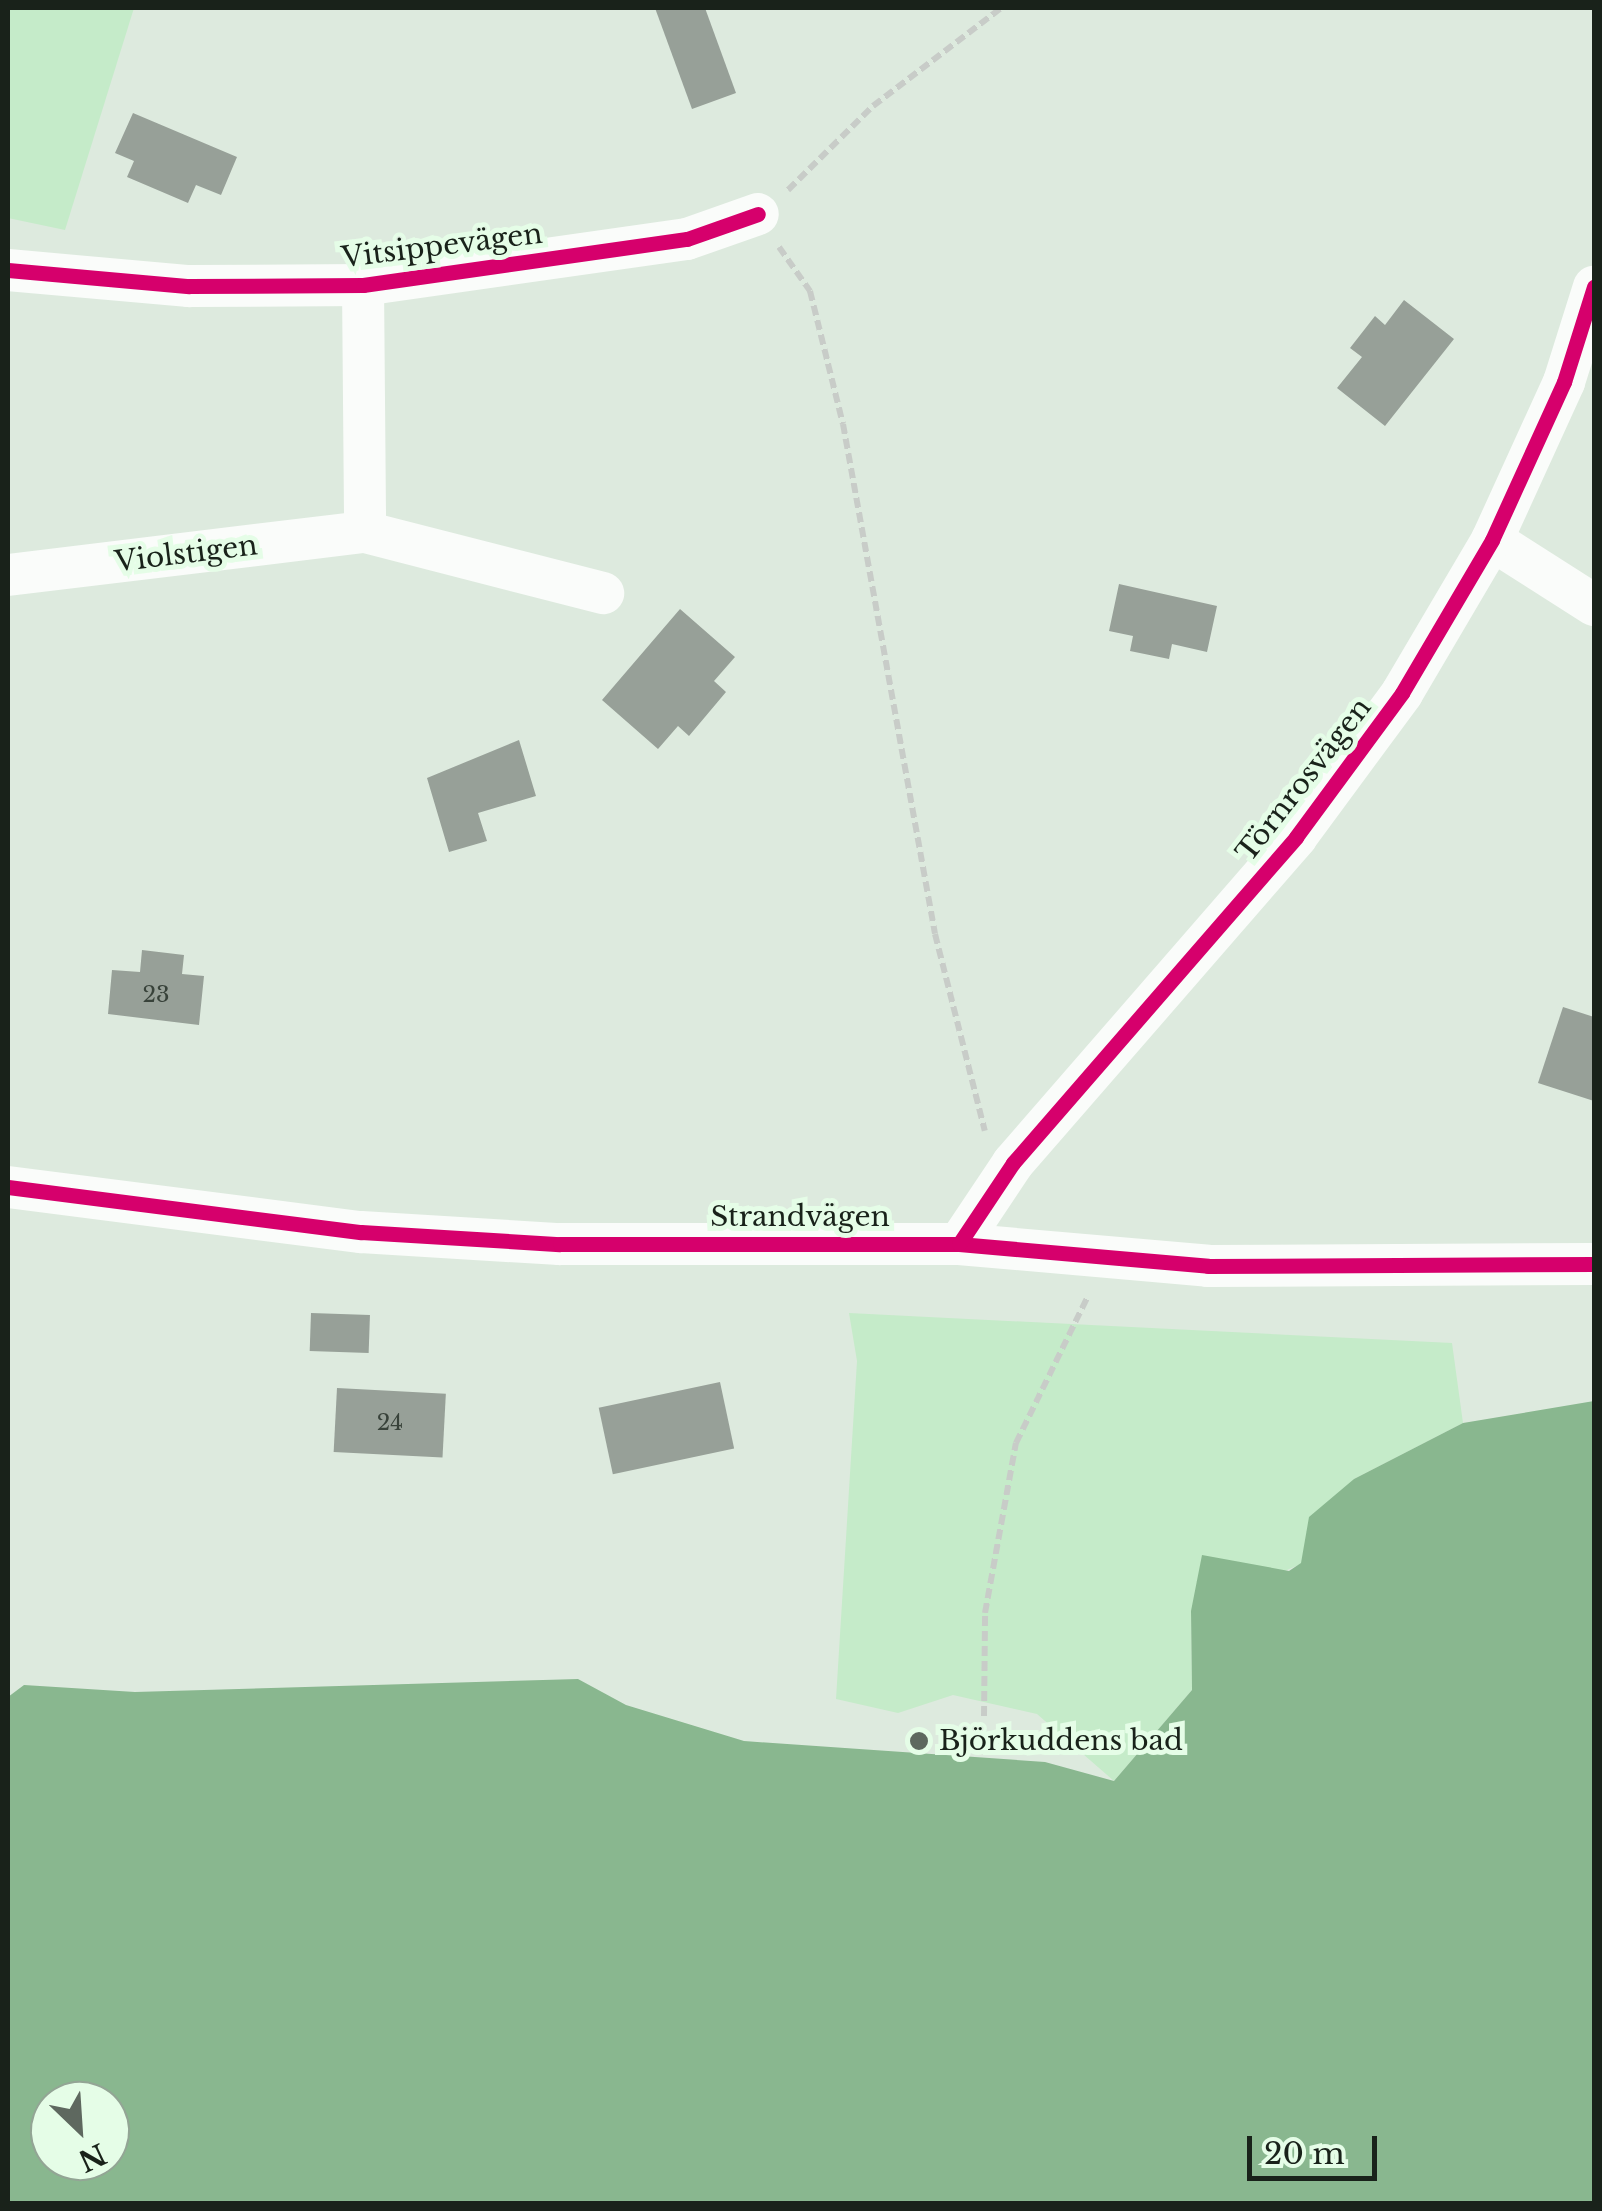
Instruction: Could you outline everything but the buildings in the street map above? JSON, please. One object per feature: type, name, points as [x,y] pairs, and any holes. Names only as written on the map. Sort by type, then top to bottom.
[{"type":"street","name":"Vitsippevägen","points":[[8,270],[189,286],[364,285],[687,239],[758,214]]},
{"type":"street","points":[[364,285],[365,532]]},
{"type":"street","name":"Törnrosvägen","points":[[959,1244],[1013,1162],[1296,837],[1402,692],[1492,540],[1564,382],[1594,288]]},
{"type":"street","name":"Violstigen","points":[[8,575],[365,532],[603,593]]},
{"type":"street","points":[[1492,540],[1594,606]]},
{"type":"street","name":"Strandvägen","points":[[8,1188],[361,1232],[560,1244],[959,1244],[1208,1266],[1594,1264]]},
{"type":"path","points":[[1001,8],[873,106],[758,214],[810,291],[847,443],[935,934],[990,1151],[1013,1162]]},
{"type":"path","points":[[984,1716],[985,1613],[1016,1442],[1106,1259]]},
{"type":"shaded area","points":[[8,8],[134,8],[65,230],[8,218]]},
{"type":"shaded area","points":[[849,1313],[1452,1343],[1463,1423],[1354,1479],[1301,1564],[1191,1611],[1192,1690],[1114,1781],[1037,1714],[953,1695],[898,1713],[836,1699],[857,1361]]},
{"type":"shaded area","points":[[1594,1401],[1594,2203],[8,2203],[8,1697],[24,1685],[135,1692],[578,1679],[626,1705],[744,1741],[1045,1762],[1114,1781],[1192,1690],[1191,1611],[1202,1555],[1289,1571],[1301,1563],[1309,1517],[1354,1479],[1463,1423]]},
{"type":"cycle path","points":[[8,270],[189,286],[363,285],[687,239],[758,214]]},
{"type":"cycle path","points":[[959,1244],[1013,1163],[1296,837],[1402,693],[1492,540],[1564,382],[1594,287]]},
{"type":"cycle path","points":[[8,1187],[361,1232],[560,1244],[959,1244],[1208,1266],[1594,1264]]},
{"type":"place","name":"Björkuddens bad","points":[[919,1741]]}]
